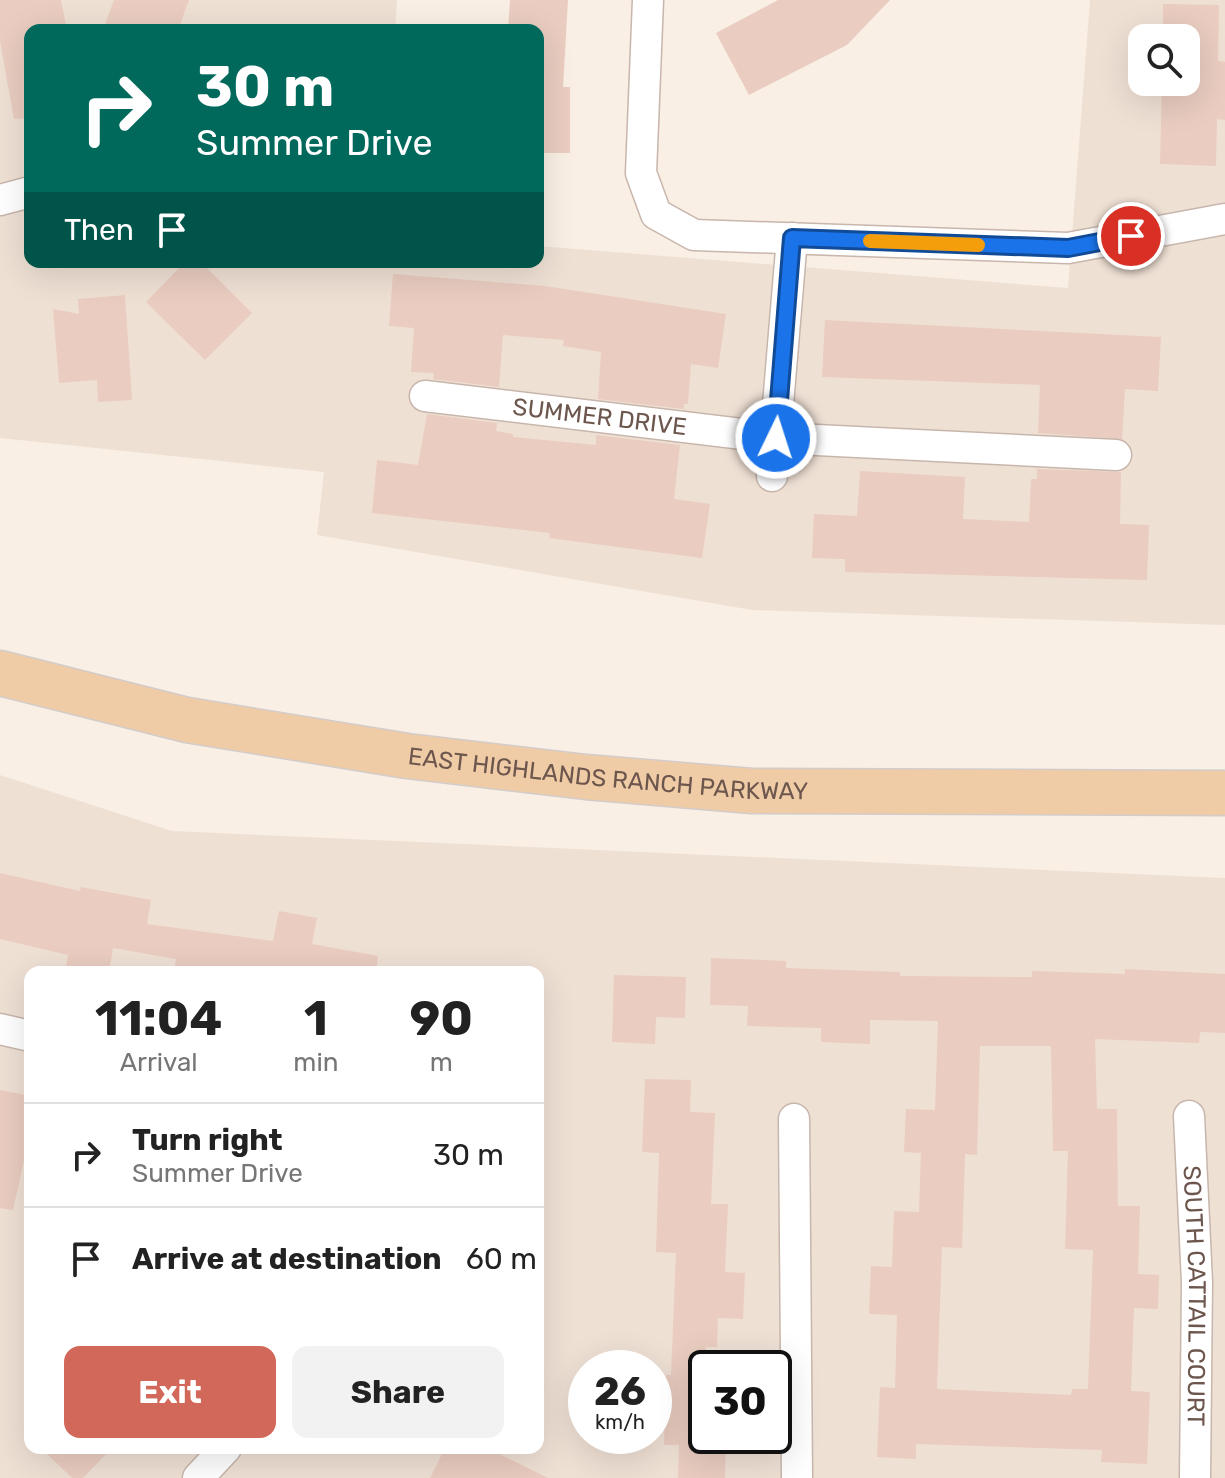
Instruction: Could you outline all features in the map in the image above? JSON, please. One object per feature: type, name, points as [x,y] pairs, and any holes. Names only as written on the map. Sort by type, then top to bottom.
[{"type":"main road","name":"EAST HIGHLANDS RANCH PARKWAY","points":[[0,673],[187,720],[407,756],[586,777],[752,791],[1225,793]]},
{"type":"street","points":[[648,0],[641,173],[656,214],[694,235],[1068,248],[1225,219]]},
{"type":"street","points":[[0,200],[24,194]]},
{"type":"street","points":[[772,476],[792,238]]},
{"type":"street","name":"SUMMER DRIVE","points":[[425,396],[776,438],[1116,455]]},
{"type":"street","points":[[0,1029],[24,1035]]},
{"type":"street","name":"SOUTH CATTAIL COURT","points":[[1189,1116],[1197,1282],[1195,1478]]},
{"type":"street","points":[[794,1119],[797,1478]]},
{"type":"street","points":[[198,1478],[220,1454]]},
{"type":"shaded area","points":[[0,0],[397,0],[395,24],[24,24],[24,268],[544,268],[544,246],[1068,288],[1090,0],[1225,0],[1225,625],[752,610],[317,535],[324,472],[0,438]]},
{"type":"shaded area","points":[[0,775],[172,831],[1225,878],[1225,1478],[0,1478]]},
{"type":"building","points":[[0,0],[61,0],[66,24],[24,24],[24,118],[14,119],[0,41]]},
{"type":"building","points":[[114,0],[189,0],[180,24],[105,24]]},
{"type":"building","points":[[510,0],[568,0],[563,87],[570,87],[570,153],[544,153],[544,24],[508,24]]},
{"type":"building","points":[[778,0],[890,0],[847,45],[749,95],[716,33]]},
{"type":"building","points":[[1163,4],[1219,5],[1218,61],[1225,62],[1225,120],[1217,119],[1216,166],[1160,164],[1162,96],[1200,96],[1200,24],[1163,24]]},
{"type":"building","points":[[179,268],[207,268],[252,313],[205,360],[146,302]]},
{"type":"building","points":[[393,274],[545,286],[726,314],[718,368],[691,364],[688,404],[684,404],[684,409],[598,399],[601,352],[563,346],[564,340],[503,335],[499,387],[433,379],[434,373],[411,372],[414,328],[389,326]]},
{"type":"building","points":[[125,295],[132,400],[98,402],[97,380],[59,383],[53,309],[79,314],[78,299]]},
{"type":"building","points":[[825,320],[1161,337],[1158,391],[1125,389],[1122,439],[1038,433],[1040,385],[822,377]]},
{"type":"building","points":[[427,414],[497,423],[496,431],[513,434],[513,437],[596,445],[596,435],[680,445],[674,499],[710,504],[702,558],[549,538],[550,533],[372,513],[377,460],[418,465]]},
{"type":"building","points":[[1037,469],[1121,472],[1120,524],[1149,525],[1147,580],[845,572],[845,559],[812,558],[814,514],[857,516],[860,471],[965,477],[963,519],[1029,522],[1031,479],[1037,479]]},
{"type":"building","points":[[0,873],[80,891],[81,887],[151,900],[147,924],[273,941],[279,911],[317,918],[312,944],[378,956],[377,966],[175,966],[176,959],[113,948],[110,966],[66,966],[68,955],[0,939]]},
{"type":"building","points":[[711,958],[786,961],[786,968],[900,972],[900,976],[1032,977],[1032,971],[1125,974],[1125,969],[1225,974],[1225,1033],[1200,1032],[1199,1043],[1095,1039],[1097,1109],[1117,1109],[1118,1206],[1140,1206],[1138,1274],[1159,1275],[1158,1309],[1134,1308],[1131,1391],[1150,1392],[1147,1464],[1101,1462],[1102,1450],[916,1444],[916,1459],[877,1457],[880,1387],[895,1388],[897,1315],[869,1314],[871,1266],[892,1267],[894,1211],[919,1212],[921,1153],[904,1152],[906,1109],[935,1110],[938,1021],[870,1020],[870,1044],[821,1042],[821,1028],[747,1026],[748,1006],[710,1005]],"holes":[[[980,1046],[1051,1046],[1053,1151],[1068,1151],[1065,1249],[1093,1250],[1088,1389],[1072,1389],[1071,1395],[937,1389],[942,1247],[962,1248],[965,1154],[977,1155]]]},
{"type":"building","points":[[614,975],[686,977],[685,1018],[656,1017],[655,1044],[612,1042]]},
{"type":"building","points":[[645,1079],[691,1080],[690,1112],[715,1113],[711,1204],[728,1204],[725,1272],[745,1273],[743,1319],[718,1318],[717,1347],[688,1350],[688,1454],[726,1454],[725,1478],[678,1478],[679,1445],[672,1445],[676,1253],[656,1252],[659,1153],[642,1152]]},
{"type":"building","points":[[0,1090],[24,1095],[24,1160],[13,1210],[0,1208]]},
{"type":"building","points":[[47,1454],[106,1454],[83,1478],[72,1478]]},
{"type":"building","points":[[442,1454],[499,1454],[548,1478],[430,1478]]},
{"type":"slow traffic","points":[[870,241],[978,245]]},
{"type":"route","points":[[776,438],[792,238],[1068,248],[1131,236]]}]
